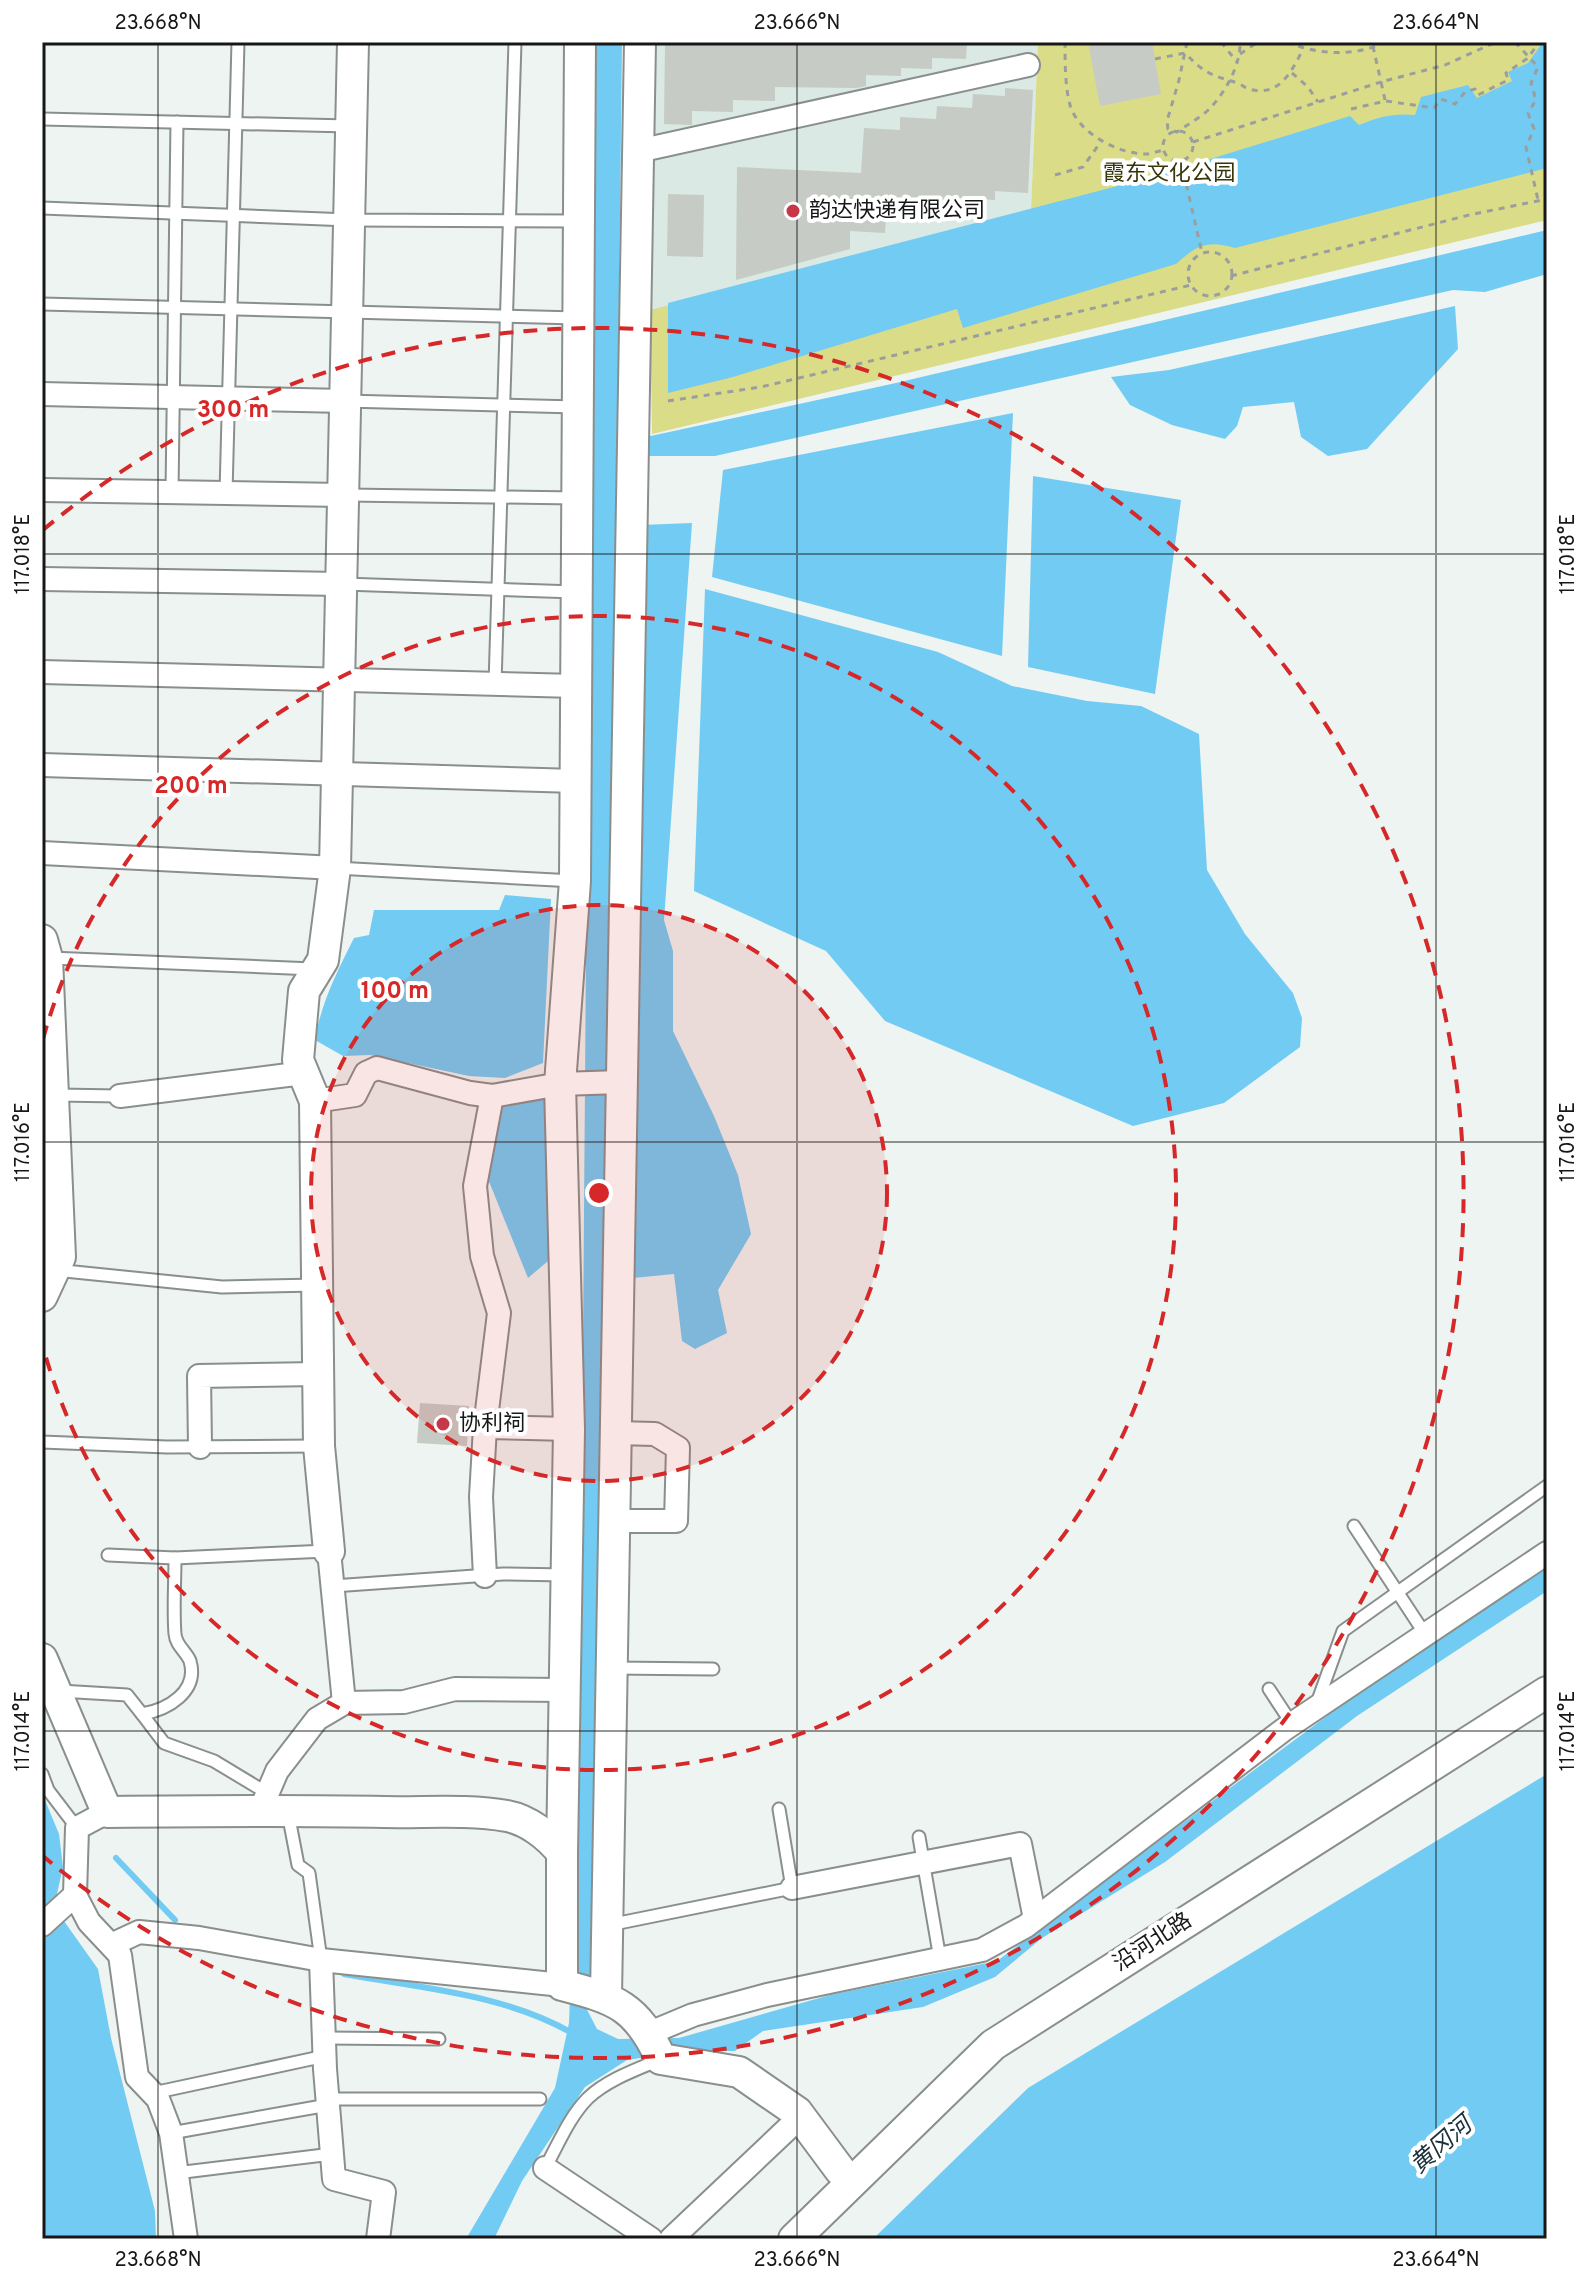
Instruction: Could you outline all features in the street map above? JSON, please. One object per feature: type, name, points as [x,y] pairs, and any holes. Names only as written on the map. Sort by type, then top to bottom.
[{"type":"street","points":[[344,1703],[319,1446],[317,1285],[309,1087],[298,1060],[304,991],[323,960],[335,868],[353,42]]},
{"type":"street","points":[[562,1985],[569,1429],[560,1084],[575,881],[580,42]]},
{"type":"street","points":[[606,1996],[640,42]]},
{"type":"street","points":[[638,151],[1028,65]]},
{"type":"street","points":[[42,394],[345,401]]},
{"type":"street","points":[[42,490],[342,495]]},
{"type":"street","points":[[42,579],[340,584]]},
{"type":"street","points":[[42,672],[576,686]]},
{"type":"street","points":[[42,765],[576,781]]},
{"type":"street","points":[[42,853],[335,868]]},
{"type":"street","points":[[45,949],[60,1257],[48,1283]]},
{"type":"street","points":[[120,1096],[309,1087],[355,1095],[366,1073],[377,1068],[492,1096],[560,1084],[621,1082]]},
{"type":"street","points":[[485,1576],[481,1497],[485,1427],[499,1313],[482,1256],[475,1186],[492,1096]]},
{"type":"street","points":[[200,1447],[199,1376],[318,1374]]},
{"type":"street","points":[[485,1427],[569,1429]]},
{"type":"street","points":[[614,1521],[676,1521],[678,1448],[655,1434],[615,1433]]},
{"type":"street","points":[[656,2046],[693,2015],[767,1995],[982,1950],[1035,1919],[1292,1724],[1547,1553]]},
{"type":"street","points":[[42,1659],[107,1812]]},
{"type":"street","points":[[272,1805],[277,1771],[317,1719],[344,1703],[404,1702],[455,1689],[565,1690]]},
{"type":"street","name":"沿河北路","points":[[794,2239],[993,2045],[1547,1692]]},
{"type":"street","points":[[186,2239],[171,2133],[158,2099],[137,2077],[120,1955],[89,1922],[75,1895],[77,1828],[107,1812],[272,1805],[471,1813],[509,1817],[536,1829],[562,1853]]},
{"type":"street","points":[[792,1888],[1020,1844],[1035,1919]]},
{"type":"street","points":[[42,1925],[75,1895]]},
{"type":"street","points":[[111,1945],[139,1932],[199,1938],[321,1960],[562,1985],[606,1996],[637,2017],[656,2046],[739,2072],[800,2117],[840,2170]]},
{"type":"street","points":[[321,1960],[334,2179],[384,2192],[378,2239]]},
{"type":"street","points":[[671,2239],[800,2117]]},
{"type":"street","points":[[545,2168],[651,2239]]},
{"type":"lane","points":[[226,493],[238,42]]},
{"type":"lane","points":[[495,684],[515,42]]},
{"type":"lane","points":[[42,119],[351,126]]},
{"type":"lane","points":[[172,492],[177,122]]},
{"type":"lane","points":[[42,208],[349,220],[578,221]]},
{"type":"lane","points":[[42,304],[578,318]]},
{"type":"lane","points":[[345,401],[577,407]]},
{"type":"lane","points":[[342,495],[576,498]]},
{"type":"lane","points":[[340,584],[576,592]]},
{"type":"lane","points":[[335,868],[575,881]]},
{"type":"lane","points":[[45,949],[317,969]]},
{"type":"lane","points":[[53,1094],[120,1096]]},
{"type":"lane","points":[[48,1283],[222,1287],[317,1285]]},
{"type":"lane","points":[[42,1442],[200,1447],[319,1446]]},
{"type":"lane","points":[[1315,1708],[1343,1631],[1547,1486]]},
{"type":"lane","points":[[1354,1526],[1425,1634]]},
{"type":"lane","points":[[108,1555],[175,1558],[329,1551]]},
{"type":"lane","points":[[142,1714],[158,1712],[181,1697],[190,1682],[190,1660],[175,1638],[175,1558]]},
{"type":"lane","points":[[333,1586],[485,1576],[567,1575]]},
{"type":"lane","points":[[611,1668],[713,1669]]},
{"type":"lane","points":[[1269,1689],[1292,1724]]},
{"type":"lane","points":[[56,1691],[127,1695],[164,1743],[214,1761],[272,1805],[298,1865],[309,1873],[321,1960]]},
{"type":"lane","points":[[42,1774],[48,1790],[77,1828]]},
{"type":"lane","points":[[607,1925],[792,1888],[779,1809]]},
{"type":"lane","points":[[919,1837],[940,1959]]},
{"type":"lane","points":[[152,2093],[324,2047],[439,2039]]},
{"type":"lane","points":[[545,2168],[572,2119],[588,2098],[656,2046]]},
{"type":"lane","points":[[171,2133],[328,2102],[540,2099]]},
{"type":"lane","points":[[176,2173],[332,2154]]},
{"type":"path","points":[[1065,42],[1070,106],[1093,134],[1125,150],[1146,154],[1164,150]]},
{"type":"path","points":[[1187,42],[1167,121],[1168,129],[1177,132],[1187,134],[1193,142],[1190,155],[1181,161],[1169,158],[1164,150],[1166,139],[1177,132],[1212,107],[1237,62],[1240,42]]},
{"type":"path","points":[[1221,42],[1237,62]]},
{"type":"path","points":[[1240,54],[1258,42]]},
{"type":"path","points":[[1287,42],[1303,49],[1333,53],[1374,48],[1385,42]]},
{"type":"path","points":[[1372,42],[1386,101]]},
{"type":"path","points":[[1193,142],[1381,82],[1445,65],[1496,42]]},
{"type":"path","points":[[1515,42],[1538,67],[1531,83],[1536,100],[1528,113],[1534,129],[1526,147],[1538,201]]},
{"type":"path","points":[[1351,109],[1386,101],[1434,108],[1441,99],[1455,104],[1465,92],[1475,89],[1478,95],[1508,80],[1506,73],[1528,58],[1539,42]]},
{"type":"path","points":[[1185,53],[1203,72],[1251,90],[1269,89],[1283,82],[1303,49]]},
{"type":"path","points":[[1155,59],[1185,53]]},
{"type":"path","points":[[1291,72],[1308,87],[1318,102]]},
{"type":"path","points":[[1055,175],[1083,167],[1102,140]]},
{"type":"path","points":[[1181,161],[1202,253]]},
{"type":"path","points":[[1231,276],[1469,215],[1547,199]]},
{"type":"path","points":[[1215,252],[1222,255],[1230,266],[1231,276],[1228,286],[1217,294],[1203,294],[1191,285],[1188,278],[1191,263],[1202,253],[1215,252]]},
{"type":"path","points":[[668,401],[761,387],[1191,285]]},
{"type":"shaded area","points":[[654,42],[1038,42],[1031,209],[650,310]]},
{"type":"green space","name":"霞东文化公园","points":[[1038,42],[1547,42],[1547,220],[652,434],[650,310],[1031,209]]},
{"type":"water","points":[[593,42],[622,42],[612,898],[592,1965],[583,2002],[597,2029],[618,2039],[679,2038],[830,1995],[997,1961],[1331,1713],[1547,1562],[1547,1591],[1357,1716],[1165,1862],[1042,1938],[995,1977],[923,2007],[763,2031],[735,2051],[686,2051],[627,2060],[585,2087],[522,2181],[494,2239],[466,2239],[555,2088],[569,2023],[580,1734]]},
{"type":"water","points":[[1543,42],[1547,42],[1547,168],[1235,248],[1217,244],[1203,246],[1176,264],[963,328],[957,309],[733,377],[668,393],[668,303],[1152,177],[1350,116],[1359,125],[1386,116],[1415,115],[1421,97],[1468,85],[1477,98],[1512,81],[1508,72],[1528,63]]},
{"type":"water","points":[[1547,230],[1547,274],[1485,292],[1453,290],[715,456],[642,456],[646,437],[896,383]]},
{"type":"water","points":[[1455,306],[1458,349],[1367,449],[1328,456],[1301,437],[1294,402],[1243,407],[1237,426],[1225,439],[1172,425],[1130,405],[1111,377],[1169,370]]},
{"type":"water","points":[[1013,413],[1002,656],[712,577],[723,470]]},
{"type":"water","points":[[1033,476],[1181,500],[1155,694],[1028,667]]},
{"type":"water","points":[[692,523],[664,920],[673,951],[673,1031],[738,1175],[751,1234],[718,1290],[727,1333],[695,1349],[682,1341],[674,1274],[633,1278],[641,525]]},
{"type":"water","points":[[705,589],[938,652],[1012,686],[1087,701],[1141,706],[1199,734],[1207,870],[1245,934],[1293,993],[1302,1018],[1300,1047],[1224,1103],[1133,1126],[885,1021],[826,951],[694,891]]},
{"type":"water","points":[[505,895],[551,899],[543,1063],[505,1078],[469,1076],[370,1055],[343,1056],[315,1040],[325,1000],[336,975],[354,938],[369,935],[374,910],[499,910]]},
{"type":"water","points":[[548,1093],[561,1250],[528,1278],[486,1174],[501,1103]]},
{"type":"water","name":"黄冈河","points":[[1547,1774],[1547,2239],[873,2239],[1028,2088]]},
{"type":"water","points":[[42,1793],[59,1834],[63,1867],[54,1907],[98,1969],[111,2038],[155,2211],[156,2239],[42,2239]]},
{"type":"building","points":[[665,42],[967,42],[966,59],[932,58],[932,69],[901,68],[901,76],[866,75],[866,86],[857,88],[775,87],[775,101],[733,100],[733,112],[692,111],[692,125],[664,124]]},
{"type":"building","points":[[1088,42],[1152,42],[1161,94],[1100,106]]},
{"type":"building","points":[[1005,88],[1033,90],[1028,193],[995,191],[995,200],[959,198],[958,211],[923,209],[922,222],[886,219],[885,233],[850,231],[850,249],[736,280],[737,167],[861,173],[864,128],[900,130],[900,117],[936,119],[937,106],[972,108],[973,94],[1005,96]]},
{"type":"building","points":[[668,194],[704,195],[703,257],[667,256]]},
{"type":"building","name":"协利祠","points":[[420,1403],[469,1406],[467,1446],[417,1443]]},
{"type":"waterway","points":[[116,1858],[175,1920]]},
{"type":"waterway","points":[[344,1974],[490,2001],[518,2009],[572,2033]]},
{"type":"place","name":"韵达快递有限公司","points":[[793,211]]},
{"type":"place","name":"协利祠","points":[[443,1424]]}]
